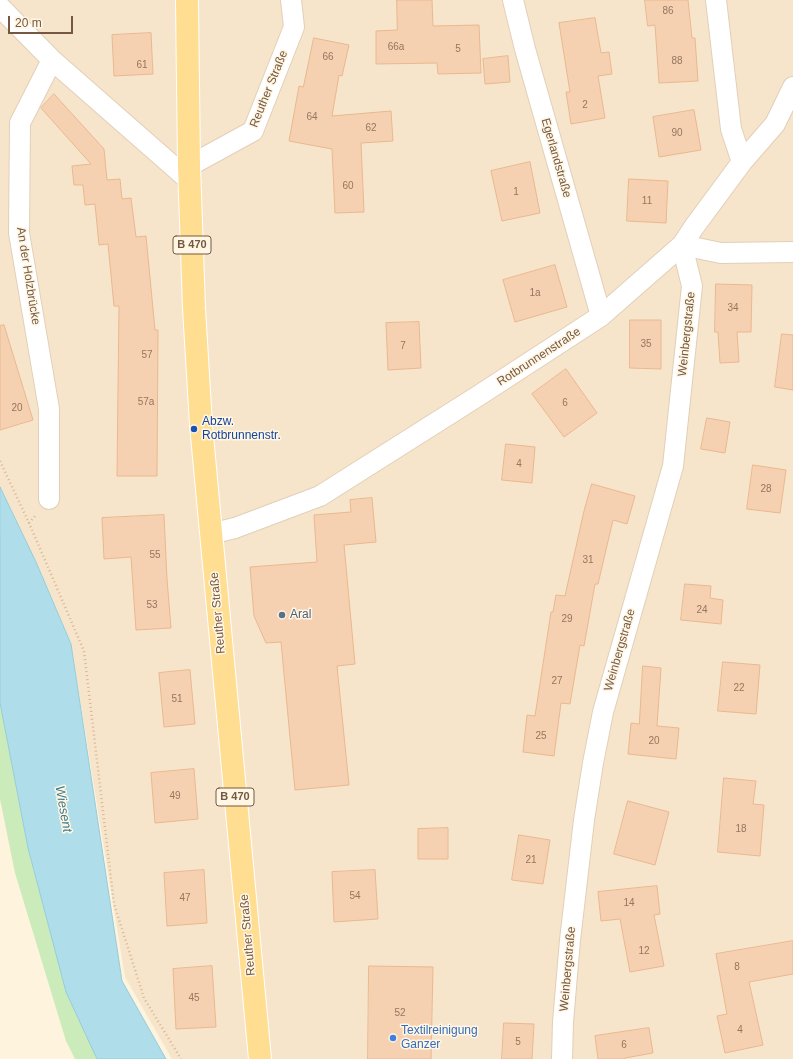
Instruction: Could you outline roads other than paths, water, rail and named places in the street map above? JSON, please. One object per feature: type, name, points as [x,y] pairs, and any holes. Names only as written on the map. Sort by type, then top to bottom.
[{"type":"main road","name":"Reuther Straße","points":[[187,0],[189,174],[194,308],[202,440],[260,1059]]},
{"type":"street","name":"Reuther Straße","points":[[189,174],[253,131],[294,27],[291,0]]},
{"type":"street","name":"Egerlandstraße","points":[[514,0],[525,49],[601,316]]},
{"type":"street","points":[[716,0],[731,128],[742,162]]},
{"type":"street","points":[[0,7],[52,60],[189,174]]},
{"type":"street","name":"An der Holzbrücke","points":[[49,499],[49,409],[19,233],[20,123],[52,60]]},
{"type":"street","name":"Rotbrunnenstraße","points":[[210,534],[235,528],[320,496],[601,316],[682,245],[742,162],[775,124],[793,88]]},
{"type":"street","points":[[682,245],[721,254],[793,252]]},
{"type":"street","name":"Weinbergstraße","points":[[562,1059],[563,1022],[570,940],[584,820],[602,712],[672,466],[692,286],[682,245]]},
{"type":"water","name":"Wiesent","points":[[0,487],[36,562],[71,644],[122,981],[166,1059],[97,1059],[66,992],[28,848],[0,703]]},
{"type":"place","name":"Abzw. Rotbrunnenstr.","points":[[194,429]]},
{"type":"place","name":"Aral","points":[[282,615]]},
{"type":"place","name":"Textilreinigung Ganzer","points":[[393,1038]]}]
